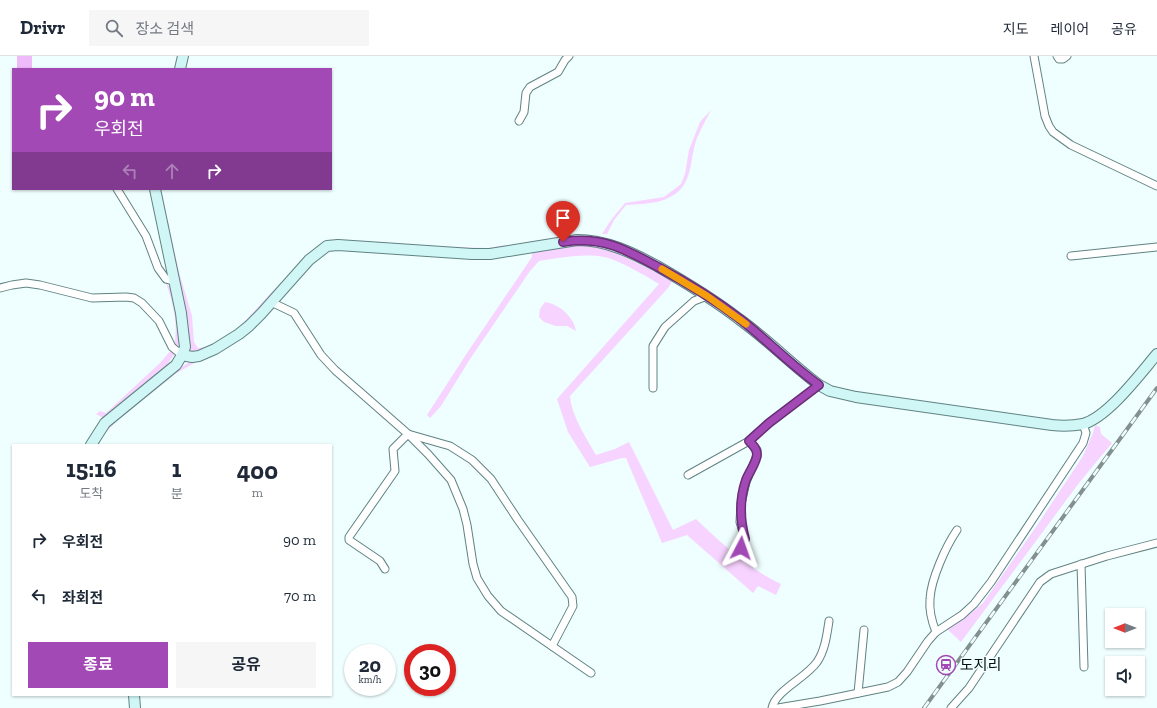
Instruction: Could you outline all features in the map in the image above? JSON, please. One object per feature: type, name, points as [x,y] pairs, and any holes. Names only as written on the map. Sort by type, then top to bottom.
[{"type":"street","points":[[180,68],[183,56]]},
{"type":"street","points":[[519,121],[524,112],[526,93],[530,87],[558,72],[569,56]]},
{"type":"street","points":[[1034,56],[1045,116],[1053,132],[1071,145],[1157,186]]},
{"type":"street","points":[[1057,56],[1059,59],[1063,59],[1067,56]]},
{"type":"street","points":[[118,190],[146,236],[158,268],[166,279],[175,281]]},
{"type":"street","points":[[92,444],[105,423],[170,370],[182,355],[185,347],[175,281],[155,190]]},
{"type":"street","points":[[0,288],[26,283],[92,298],[134,298],[156,317],[172,348],[182,355],[192,357],[200,356],[215,349],[249,326],[309,260],[327,246],[338,245],[490,254],[577,240],[591,240],[606,243],[638,256],[679,278],[740,319],[819,385],[830,391],[856,397],[1068,426],[1094,420],[1107,410],[1136,380],[1157,354]]},
{"type":"street","points":[[1071,256],[1157,247]]},
{"type":"street","points":[[653,388],[653,346],[664,327],[694,301],[707,296]]},
{"type":"street","points":[[271,302],[294,313],[321,355],[334,370],[408,434],[451,480],[463,509],[477,578],[488,596],[501,611],[591,673]]},
{"type":"street","points":[[688,475],[749,441],[769,423],[819,385]]},
{"type":"street","points":[[778,708],[888,687],[898,682],[936,632],[962,615],[974,604],[991,582],[1083,443],[1086,433],[1082,424]]},
{"type":"street","points":[[385,569],[380,561],[349,540],[349,537],[395,472],[393,449],[408,434]]},
{"type":"street","points":[[408,434],[450,446],[472,460],[491,479],[572,597],[573,606],[552,646]]},
{"type":"street","points":[[741,548],[745,539],[740,522],[741,504],[746,482],[757,456],[757,450],[749,441]]},
{"type":"street","points":[[936,632],[931,619],[929,600],[932,585],[952,538],[958,530]]},
{"type":"street","points":[[951,708],[969,688],[1040,582],[1051,574],[1081,564],[1157,543]]},
{"type":"street","points":[[1081,564],[1084,667]]},
{"type":"street","points":[[772,708],[774,701],[789,687],[808,673],[818,661],[824,645],[829,621]]},
{"type":"street","points":[[858,693],[864,630]]},
{"type":"street","points":[[134,696],[135,708]]},
{"type":"shaded area","points":[[17,56],[32,56],[32,68],[17,68]]},
{"type":"shaded area","points":[[711,110],[697,138],[689,173],[682,188],[675,194],[661,201],[646,204],[626,205],[614,220],[607,234],[602,234],[625,203],[664,197],[681,184],[685,174],[689,150],[700,122]]},
{"type":"shaded area","points":[[158,190],[161,190],[179,272],[192,316],[194,342],[198,348],[208,346],[235,330],[228,339],[222,343],[192,353],[187,346]]},
{"type":"shaded area","points":[[337,240],[451,247],[488,248],[506,245],[506,249],[494,251],[328,243]]},
{"type":"shaded area","points":[[581,245],[602,247],[673,280],[668,288],[570,396],[573,411],[584,434],[596,455],[615,449],[629,442],[673,530],[696,519],[725,546],[747,563],[769,578],[781,584],[776,595],[758,586],[753,593],[687,535],[662,543],[626,458],[590,467],[568,432],[557,399],[659,284],[617,261],[610,258],[596,256],[571,256],[539,261],[530,271],[470,359],[441,406],[430,418],[427,415],[532,257],[532,253]]},
{"type":"shaded area","points":[[310,255],[234,335],[236,330],[272,292]]},
{"type":"shaded area","points":[[165,281],[174,293],[180,344],[177,349],[174,347],[176,331],[174,314]]},
{"type":"shaded area","points":[[545,302],[555,305],[565,312],[575,326],[576,331],[567,326],[556,326],[544,322],[539,317],[540,309]]},
{"type":"shaded area","points":[[172,349],[175,353],[164,369],[107,417],[103,418],[96,414],[100,411],[106,413],[160,363]]},
{"type":"shaded area","points":[[197,358],[198,361],[175,374],[118,420],[101,437],[98,444],[95,444],[103,430],[174,371]]},
{"type":"shaded area","points":[[1095,425],[1100,427],[1101,434],[1112,443],[1079,483],[961,642],[947,629],[983,603],[1083,456]]},
{"type":"railway","points":[[924,708],[1157,388]]},
{"type":"slow traffic","points":[[662,269],[707,296],[746,324]]},
{"type":"place","name":"도지리","points":[[946,665]]},
{"type":"route","points":[[563,242],[591,240],[606,243],[638,256],[679,278],[740,319],[819,385],[769,423],[749,441],[757,450],[757,456],[746,482],[741,504],[740,522],[745,539],[741,548]]}]
